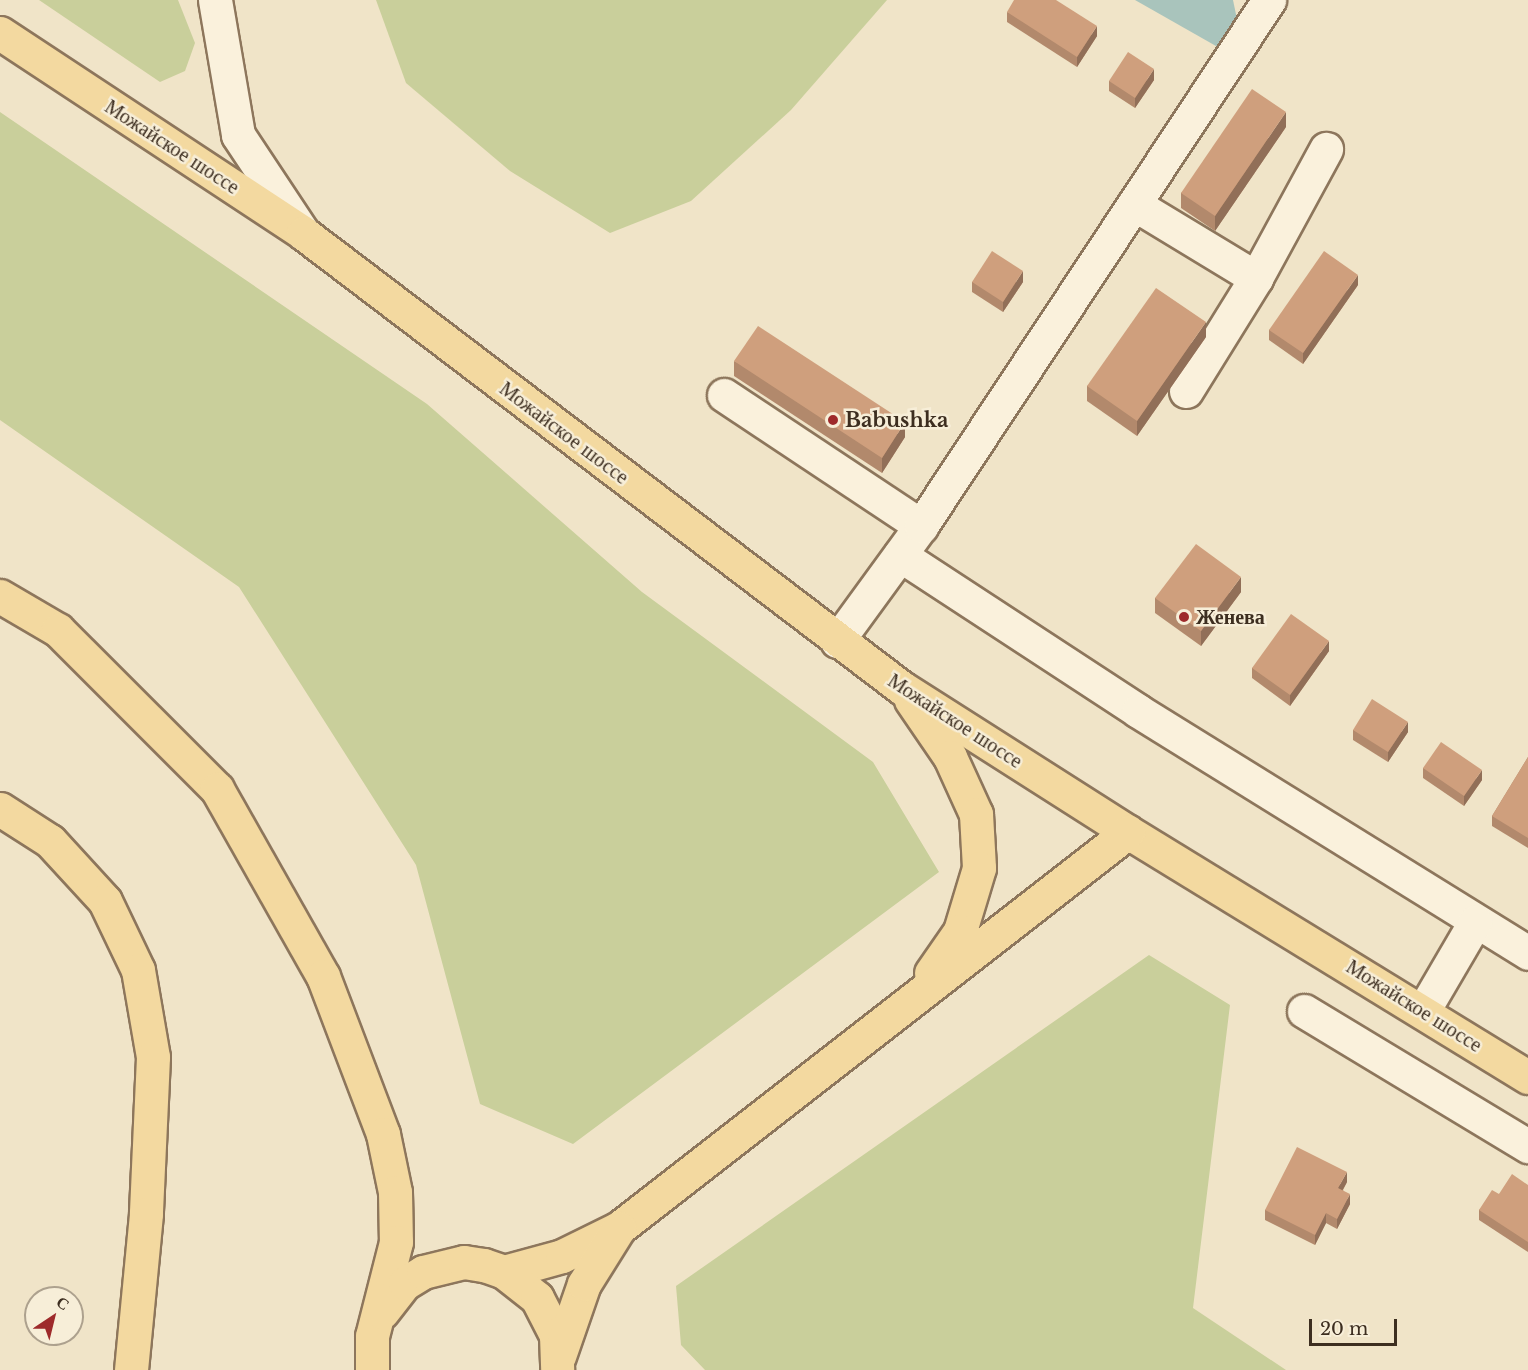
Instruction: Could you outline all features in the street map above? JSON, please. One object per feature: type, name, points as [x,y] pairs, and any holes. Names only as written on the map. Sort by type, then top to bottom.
[{"type":"main road","name":"Можайское шоссе","points":[[0,33],[303,233],[837,641],[902,688],[1128,832],[1528,1077]]},
{"type":"main road","points":[[0,596],[58,630],[217,789],[323,976],[383,1134],[395,1192],[396,1242],[379,1316],[372,1336],[372,1370]]},
{"type":"main road","points":[[902,688],[950,757],[976,813],[979,868],[960,931],[915,997]]},
{"type":"main road","points":[[0,809],[50,841],[105,901],[138,970],[153,1057],[146,1214],[131,1370]]},
{"type":"main road","points":[[504,1272],[562,1256],[619,1228],[1128,832]]},
{"type":"main road","points":[[558,1363],[584,1284],[619,1228]]},
{"type":"main road","points":[[379,1316],[390,1298],[423,1272],[464,1262],[504,1272],[537,1298],[549,1315],[558,1363]]},
{"type":"lane","points":[[215,0],[237,135],[303,233]]},
{"type":"lane","points":[[837,641],[921,526],[1269,0]]},
{"type":"lane","points":[[1186,391],[1256,278],[1326,149]]},
{"type":"lane","points":[[1134,204],[1256,278]]},
{"type":"lane","points":[[724,394],[921,526]]},
{"type":"lane","points":[[900,555],[1138,711],[1528,953]]},
{"type":"lane","points":[[1423,1011],[1475,922]]},
{"type":"lane","points":[[1304,1011],[1528,1146]]},
{"type":"green space","points":[[39,0],[178,0],[195,43],[185,71],[160,82]]},
{"type":"green space","points":[[376,0],[887,0],[791,110],[691,201],[610,233],[510,171],[406,83]]},
{"type":"green space","points":[[0,112],[427,404],[642,592],[873,762],[939,872],[573,1144],[480,1104],[416,865],[239,587],[0,420]]},
{"type":"green space","points":[[1149,955],[1230,1005],[1193,1308],[1286,1370],[705,1370],[681,1345],[676,1286]]},
{"type":"water","points":[[1135,0],[1233,0],[1238,24],[1223,50]]},
{"type":"building","points":[[1014,0],[1056,0],[1097,26],[1077,57],[1007,12]]},
{"type":"building","points":[[1128,52],[1154,69],[1135,98],[1109,81]]},
{"type":"building","points":[[1252,89],[1286,112],[1215,216],[1181,193]]},
{"type":"building","points":[[992,251],[1023,271],[1003,302],[972,282]]},
{"type":"building","points":[[1324,251],[1358,275],[1303,353],[1269,330]]},
{"type":"building","points":[[1156,288],[1206,322],[1137,421],[1087,386]]},
{"type":"building","points":[[758,326],[905,422],[882,458],[734,361]]},
{"type":"building","points":[[1196,544],[1241,577],[1201,631],[1155,598]]},
{"type":"building","points":[[1291,614],[1329,641],[1290,695],[1252,668]]},
{"type":"building","points":[[1372,699],[1408,722],[1388,752],[1353,730]]},
{"type":"building","points":[[1441,742],[1482,770],[1464,796],[1423,768]]},
{"type":"building","points":[[1528,757],[1528,838],[1492,816]]},
{"type":"building","points":[[1297,1147],[1347,1172],[1338,1188],[1350,1194],[1337,1219],[1326,1213],[1315,1235],[1265,1210]]},
{"type":"building","points":[[1512,1174],[1528,1185],[1528,1242],[1479,1210],[1492,1190],[1499,1194]]},
{"type":"place","name":"Babushka","points":[[833,420]]},
{"type":"place","name":"Женева","points":[[1184,617]]}]
